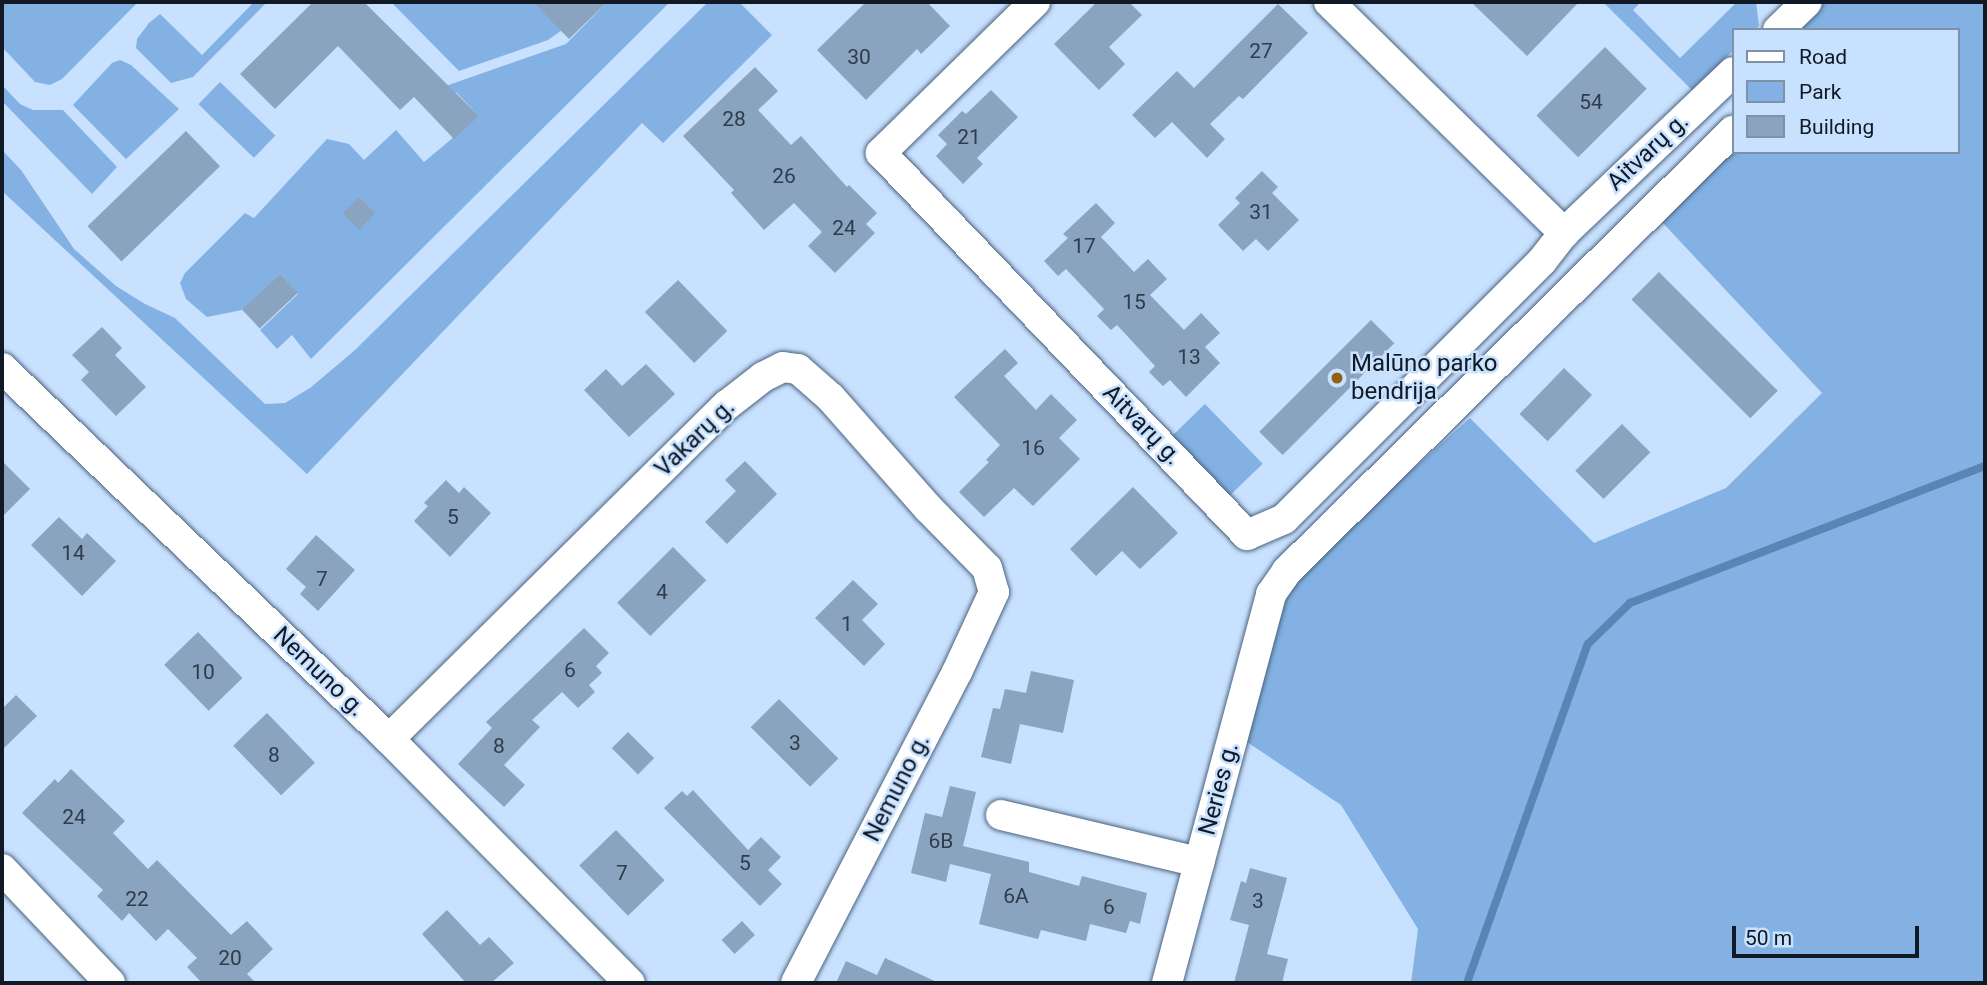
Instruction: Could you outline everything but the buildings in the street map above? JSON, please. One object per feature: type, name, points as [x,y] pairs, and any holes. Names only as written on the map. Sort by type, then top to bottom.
[{"type":"street","name":"Aitvarų g.","points":[[1035,2],[881,153],[1247,535],[1284,519],[1542,261],[1564,233],[1731,74]]},
{"type":"street","points":[[1329,2],[1564,233]]},
{"type":"street","points":[[1780,28],[1807,2]]},
{"type":"street","name":"Neries g.","points":[[1167,983],[1272,594],[1287,571],[1731,133]]},
{"type":"street","name":"Vakarų g.","points":[[389,739],[727,405],[763,377],[783,367],[798,369],[831,398],[929,508],[987,568],[994,592]]},
{"type":"street","name":"Nemuno g.","points":[[2,368],[389,739],[630,983]]},
{"type":"street","name":"Nemuno g.","points":[[796,983],[957,672],[994,592]]},
{"type":"street","points":[[1001,815],[1199,862]]},
{"type":"street","points":[[2,869],[110,983]]},
{"type":"green space","points":[[2,2],[138,2],[62,79],[50,85],[35,82],[2,47]]},
{"type":"green space","points":[[254,2],[267,2],[193,77],[171,83],[136,48],[137,39],[160,14],[202,55]]},
{"type":"green space","points":[[391,2],[533,2],[562,30],[548,40],[459,71]]},
{"type":"green space","points":[[607,2],[670,2],[311,359],[292,335],[277,349],[260,330],[298,294],[280,274],[242,310],[207,317],[186,299],[180,283],[185,273],[245,213],[254,218],[327,139],[349,144],[364,160],[396,130],[424,162],[479,116],[456,92],[450,98],[440,88],[566,44]]},
{"type":"green space","points":[[708,2],[739,2],[772,35],[663,143],[642,123],[307,474],[2,191],[2,150],[21,170],[74,249],[116,286],[175,318],[265,404],[285,403],[310,388],[354,351]]},
{"type":"green space","points":[[1603,2],[1641,2],[1633,10],[1680,58],[1737,2],[1756,2],[1759,26],[1731,28],[1731,53],[1692,90]]},
{"type":"green space","points":[[1823,2],[1985,2],[1985,983],[1411,983],[1418,929],[1341,805],[1241,738],[1287,596],[1327,546],[1470,418],[1594,543],[1726,488],[1822,393],[1662,222],[1731,150],[1731,154],[1959,154],[1959,28],[1797,27]]},
{"type":"green space","points":[[120,60],[131,65],[179,109],[126,159],[73,105],[112,63]]},
{"type":"green space","points":[[220,82],[275,135],[254,158],[198,104]]},
{"type":"green space","points":[[2,85],[20,104],[33,110],[63,110],[117,167],[92,194],[2,101]]},
{"type":"green space","points":[[1205,404],[1263,464],[1230,496],[1172,436]]},
{"type":"waterway","points":[[1467,983],[1588,644],[1630,603],[1985,466]]},
{"type":"place","name":"Malūno parko bendrija","points":[[1337,378]]}]
